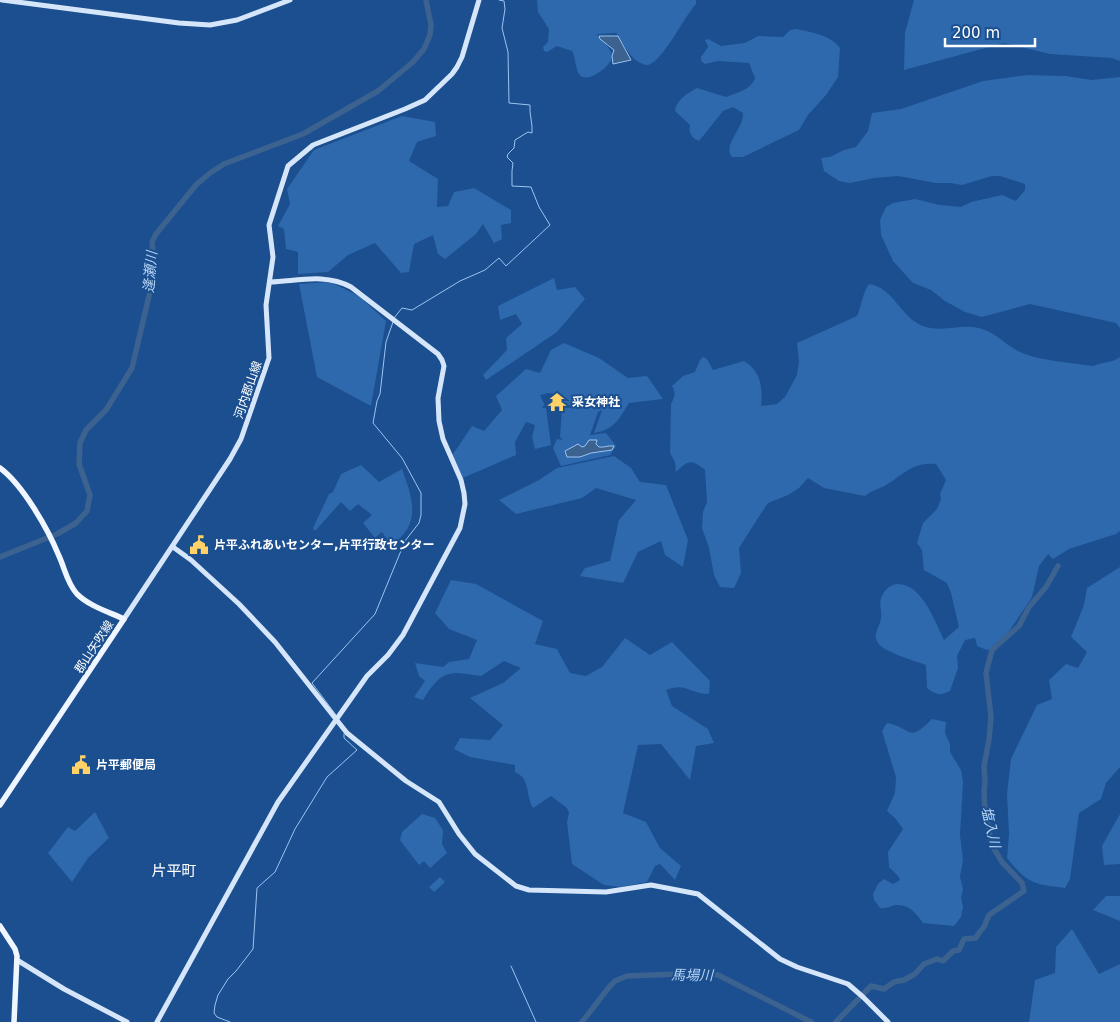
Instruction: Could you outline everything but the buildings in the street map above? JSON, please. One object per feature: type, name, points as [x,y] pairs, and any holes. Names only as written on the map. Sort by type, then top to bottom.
[{"type":"main road","name":"郡山矢吹線","points":[[0,468],[20,487],[55,546],[69,582],[79,596],[95,606],[124,619],[0,805]]},
{"type":"main road","points":[[0,926],[15,949],[17,960],[14,1022]]},
{"type":"street","points":[[2,0],[179,23],[210,25],[237,20],[290,0]]},
{"type":"street","name":"河内郡山線","points":[[124,619],[234,453],[260,387],[269,358],[266,304],[273,257],[268,225],[288,166],[313,145],[425,100],[457,67],[462,57],[479,0]]},
{"type":"street","points":[[157,1022],[278,802],[367,676],[395,646],[411,622],[460,528],[465,504],[461,480],[443,439],[439,421],[438,398],[444,366],[438,354],[351,286],[340,281],[306,278],[270,282]]},
{"type":"street","points":[[173,547],[191,560],[239,604],[275,642],[352,738],[420,791],[439,802],[471,850],[516,886],[529,890],[606,892],[640,885],[651,885],[698,894],[780,959],[797,967],[848,984],[888,1022]]},
{"type":"street","points":[[17,960],[64,989],[127,1022]]},
{"type":"shaded area","points":[[537,0],[696,0],[696,4],[660,56],[648,65],[641,63],[628,52],[616,33],[597,34],[612,54],[612,57],[608,65],[598,73],[587,78],[579,74],[572,51],[557,46],[547,52],[544,51],[543,47],[548,42],[549,29],[538,12]]},
{"type":"shaded area","points":[[914,0],[1120,0],[1120,61],[1112,58],[1050,54],[1004,43],[904,70],[905,33]]},
{"type":"shaded area","points":[[796,29],[826,37],[840,48],[838,77],[826,95],[808,115],[799,130],[743,157],[732,157],[730,152],[731,142],[740,125],[743,113],[733,107],[723,111],[699,141],[693,137],[690,133],[690,125],[675,111],[683,97],[697,88],[726,97],[747,88],[755,78],[749,63],[718,61],[705,64],[701,61],[701,57],[708,47],[705,40],[708,39],[721,46],[745,43],[758,36],[783,37],[790,30]]},
{"type":"shaded area","points":[[599,36],[618,36],[631,60],[613,64],[612,56],[614,50],[600,39]]},
{"type":"shaded area","points":[[1028,75],[1065,76],[1092,80],[1120,77],[1120,328],[1116,323],[1030,304],[982,317],[965,312],[945,301],[931,290],[913,283],[893,261],[881,235],[880,220],[886,207],[893,203],[915,199],[940,205],[961,207],[971,202],[1002,195],[1016,201],[1025,190],[1025,184],[1000,176],[992,176],[962,185],[936,183],[898,176],[850,183],[839,181],[824,171],[821,158],[830,157],[844,150],[856,147],[868,131],[872,113],[901,109],[983,81]]},
{"type":"shaded area","points":[[402,116],[435,122],[436,136],[417,142],[409,161],[438,179],[437,207],[448,206],[454,192],[474,188],[511,210],[511,223],[501,225],[502,239],[494,243],[483,224],[476,234],[445,259],[438,254],[433,235],[414,244],[409,272],[401,273],[375,243],[348,255],[328,272],[298,274],[298,252],[286,249],[284,229],[278,226],[290,204],[287,189],[314,150]]},
{"type":"shaded area","points":[[554,278],[557,290],[575,287],[585,299],[557,332],[486,380],[483,375],[507,350],[506,338],[522,324],[516,314],[500,320],[498,306]]},
{"type":"shaded area","points":[[330,282],[359,296],[386,321],[371,406],[317,377],[299,284]]},
{"type":"shaded area","points":[[869,284],[878,286],[885,291],[910,318],[926,327],[939,329],[979,328],[991,333],[1019,351],[1058,362],[1093,366],[1120,357],[1120,531],[1069,549],[1053,559],[1048,554],[1039,566],[1032,597],[1008,633],[993,648],[987,650],[977,646],[975,638],[965,640],[957,656],[958,668],[950,691],[943,694],[936,693],[927,688],[926,665],[886,650],[876,640],[881,618],[881,598],[887,589],[897,584],[906,585],[920,597],[932,614],[944,640],[959,627],[947,583],[924,570],[922,550],[917,543],[923,523],[937,509],[941,499],[940,494],[946,480],[936,464],[915,467],[865,496],[824,488],[808,478],[799,488],[788,495],[768,503],[739,548],[741,573],[734,588],[720,587],[714,575],[709,548],[702,528],[703,512],[707,502],[705,470],[690,462],[676,472],[675,462],[670,453],[671,404],[674,395],[672,386],[683,376],[695,372],[703,357],[707,359],[713,370],[744,361],[754,370],[760,381],[762,393],[761,406],[777,404],[785,397],[797,375],[799,361],[797,343],[857,316]]},
{"type":"shaded area","points":[[564,343],[599,358],[628,378],[647,376],[663,399],[629,403],[615,423],[601,432],[594,433],[602,410],[598,412],[590,435],[606,433],[616,446],[610,455],[561,466],[553,448],[557,439],[563,440],[560,437],[563,395],[549,393],[540,395],[546,408],[551,445],[535,449],[532,437],[535,425],[526,422],[515,442],[516,455],[463,478],[451,457],[472,426],[484,431],[502,410],[496,396],[526,369],[540,373],[551,350]]},
{"type":"shaded area","points":[[589,440],[597,440],[596,444],[599,447],[614,446],[612,450],[591,453],[580,457],[567,457],[565,451],[578,444],[582,447],[585,446]]},
{"type":"shaded area","points":[[614,456],[631,468],[640,482],[666,485],[688,540],[683,567],[665,555],[661,541],[638,552],[623,583],[580,576],[585,568],[610,561],[619,520],[636,500],[596,488],[582,498],[516,514],[499,500],[539,480],[557,468]]},
{"type":"shaded area","points":[[361,465],[379,482],[402,469],[412,501],[411,520],[401,537],[391,545],[382,532],[375,538],[363,523],[372,515],[358,504],[350,511],[341,502],[315,531],[313,528],[341,474]]},
{"type":"shaded area","points":[[1120,567],[1120,767],[1106,783],[1101,799],[1079,813],[1070,879],[1065,888],[1038,884],[1020,873],[1007,858],[1009,834],[1007,794],[1011,759],[1037,705],[1052,699],[1049,680],[1066,664],[1078,668],[1087,652],[1071,637],[1084,605],[1087,588]]},
{"type":"shaded area","points":[[451,580],[476,584],[543,621],[535,644],[557,649],[570,673],[586,676],[602,667],[625,638],[650,655],[672,642],[710,681],[709,694],[678,687],[666,690],[672,706],[708,729],[714,743],[696,746],[690,780],[661,744],[638,745],[623,813],[646,822],[660,848],[681,866],[675,880],[660,864],[655,866],[647,882],[620,887],[604,885],[572,864],[567,822],[569,813],[567,808],[551,796],[533,808],[526,783],[515,772],[515,765],[470,757],[454,749],[460,738],[490,740],[503,725],[470,698],[503,683],[521,668],[504,661],[481,676],[453,673],[446,675],[435,683],[423,700],[414,697],[425,681],[419,676],[415,663],[443,667],[449,662],[469,659],[477,640],[449,629],[435,613]]},
{"type":"shaded area","points":[[932,719],[946,722],[945,733],[950,744],[950,752],[961,770],[963,782],[960,835],[963,860],[960,877],[963,889],[961,898],[963,907],[961,917],[954,926],[923,923],[915,913],[901,905],[880,908],[874,900],[873,894],[878,884],[884,879],[893,884],[900,880],[889,867],[888,852],[903,829],[887,811],[895,793],[896,777],[882,731],[887,723],[914,733]]},
{"type":"shaded area","points":[[95,812],[109,838],[88,858],[72,882],[48,853],[68,827],[75,831]]},
{"type":"shaded area","points":[[422,814],[435,818],[443,830],[442,844],[447,853],[430,868],[424,861],[419,865],[400,840],[402,832]]},
{"type":"shaded area","points":[[1120,814],[1120,864],[1104,865],[1102,846]]},
{"type":"shaded area","points":[[440,877],[445,882],[434,892],[429,887]]},
{"type":"shaded area","points":[[1106,896],[1120,896],[1120,921],[1093,910]]},
{"type":"shaded area","points":[[1072,929],[1099,974],[1120,964],[1120,1022],[1029,1022],[1035,980],[1055,973],[1056,947]]},
{"type":"waterway","name":"逢瀬川","points":[[0,557],[57,534],[76,523],[87,511],[90,495],[79,464],[80,443],[86,430],[106,410],[132,368],[153,279],[152,242],[156,234],[196,185],[210,173],[224,164],[303,134],[378,91],[413,62],[424,49],[430,35],[431,25],[426,0]]},
{"type":"waterway","points":[[394,318],[402,308],[412,310],[460,281],[485,270],[499,258],[506,266],[550,225],[539,207],[531,187],[512,186],[513,163],[507,157],[514,148],[515,140],[528,132],[532,133],[532,126],[530,105],[509,103],[508,52],[502,28],[505,9],[504,1],[499,0]]},
{"type":"waterway","points":[[336,715],[312,683],[375,614],[405,541],[419,523],[421,515],[421,493],[402,458],[373,423],[380,394],[386,342],[393,322]]},
{"type":"waterway","name":"塩入川","points":[[836,1022],[871,986],[884,989],[894,982],[904,980],[915,974],[924,964],[937,959],[943,961],[953,951],[959,950],[964,939],[976,938],[989,915],[1024,891],[1022,883],[1002,862],[993,847],[985,813],[984,766],[991,717],[986,673],[992,650],[1019,626],[1029,607],[1046,587],[1058,566]]},
{"type":"waterway","points":[[230,1022],[217,1017],[214,1013],[215,1005],[218,995],[228,979],[253,949],[257,888],[275,872],[295,829],[327,777],[357,750],[344,738],[344,734]]},
{"type":"waterway","points":[[511,966],[536,1022]]},
{"type":"waterway","name":"馬場川","points":[[582,1022],[610,986],[615,981],[627,976],[703,973],[718,975],[811,1022]]},
{"type":"place","name":"采女神社","points":[[557,402]]},
{"type":"place","name":"片平ふれあいセンター,片平行政センター","points":[[199,545]]},
{"type":"place","name":"片平郵便局","points":[[81,765]]},
{"type":"district","name":"片平町","points":[[174,871]]}]
